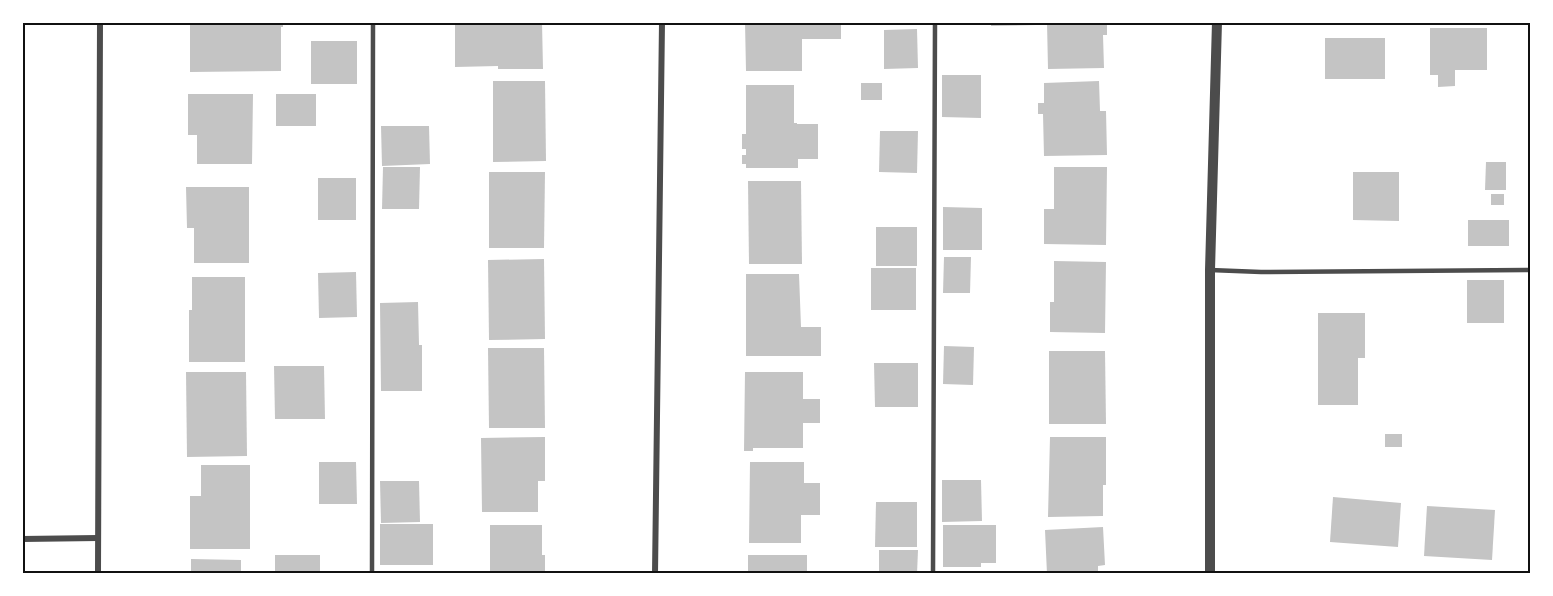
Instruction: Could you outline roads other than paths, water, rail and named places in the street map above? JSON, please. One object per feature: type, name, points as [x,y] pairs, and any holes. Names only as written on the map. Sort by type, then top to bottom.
[{"type":"street","points":[[98,573],[100,22]]},
{"type":"street","points":[[656,573],[662,22]]},
{"type":"street","points":[[1210,573],[1210,270],[1217,22]]},
{"type":"street","points":[[22,539],[98,538]]},
{"type":"lane","points":[[372,573],[373,22]]},
{"type":"lane","points":[[933,573],[935,22]]},
{"type":"lane","points":[[1210,270],[1261,272],[1530,270]]}]
